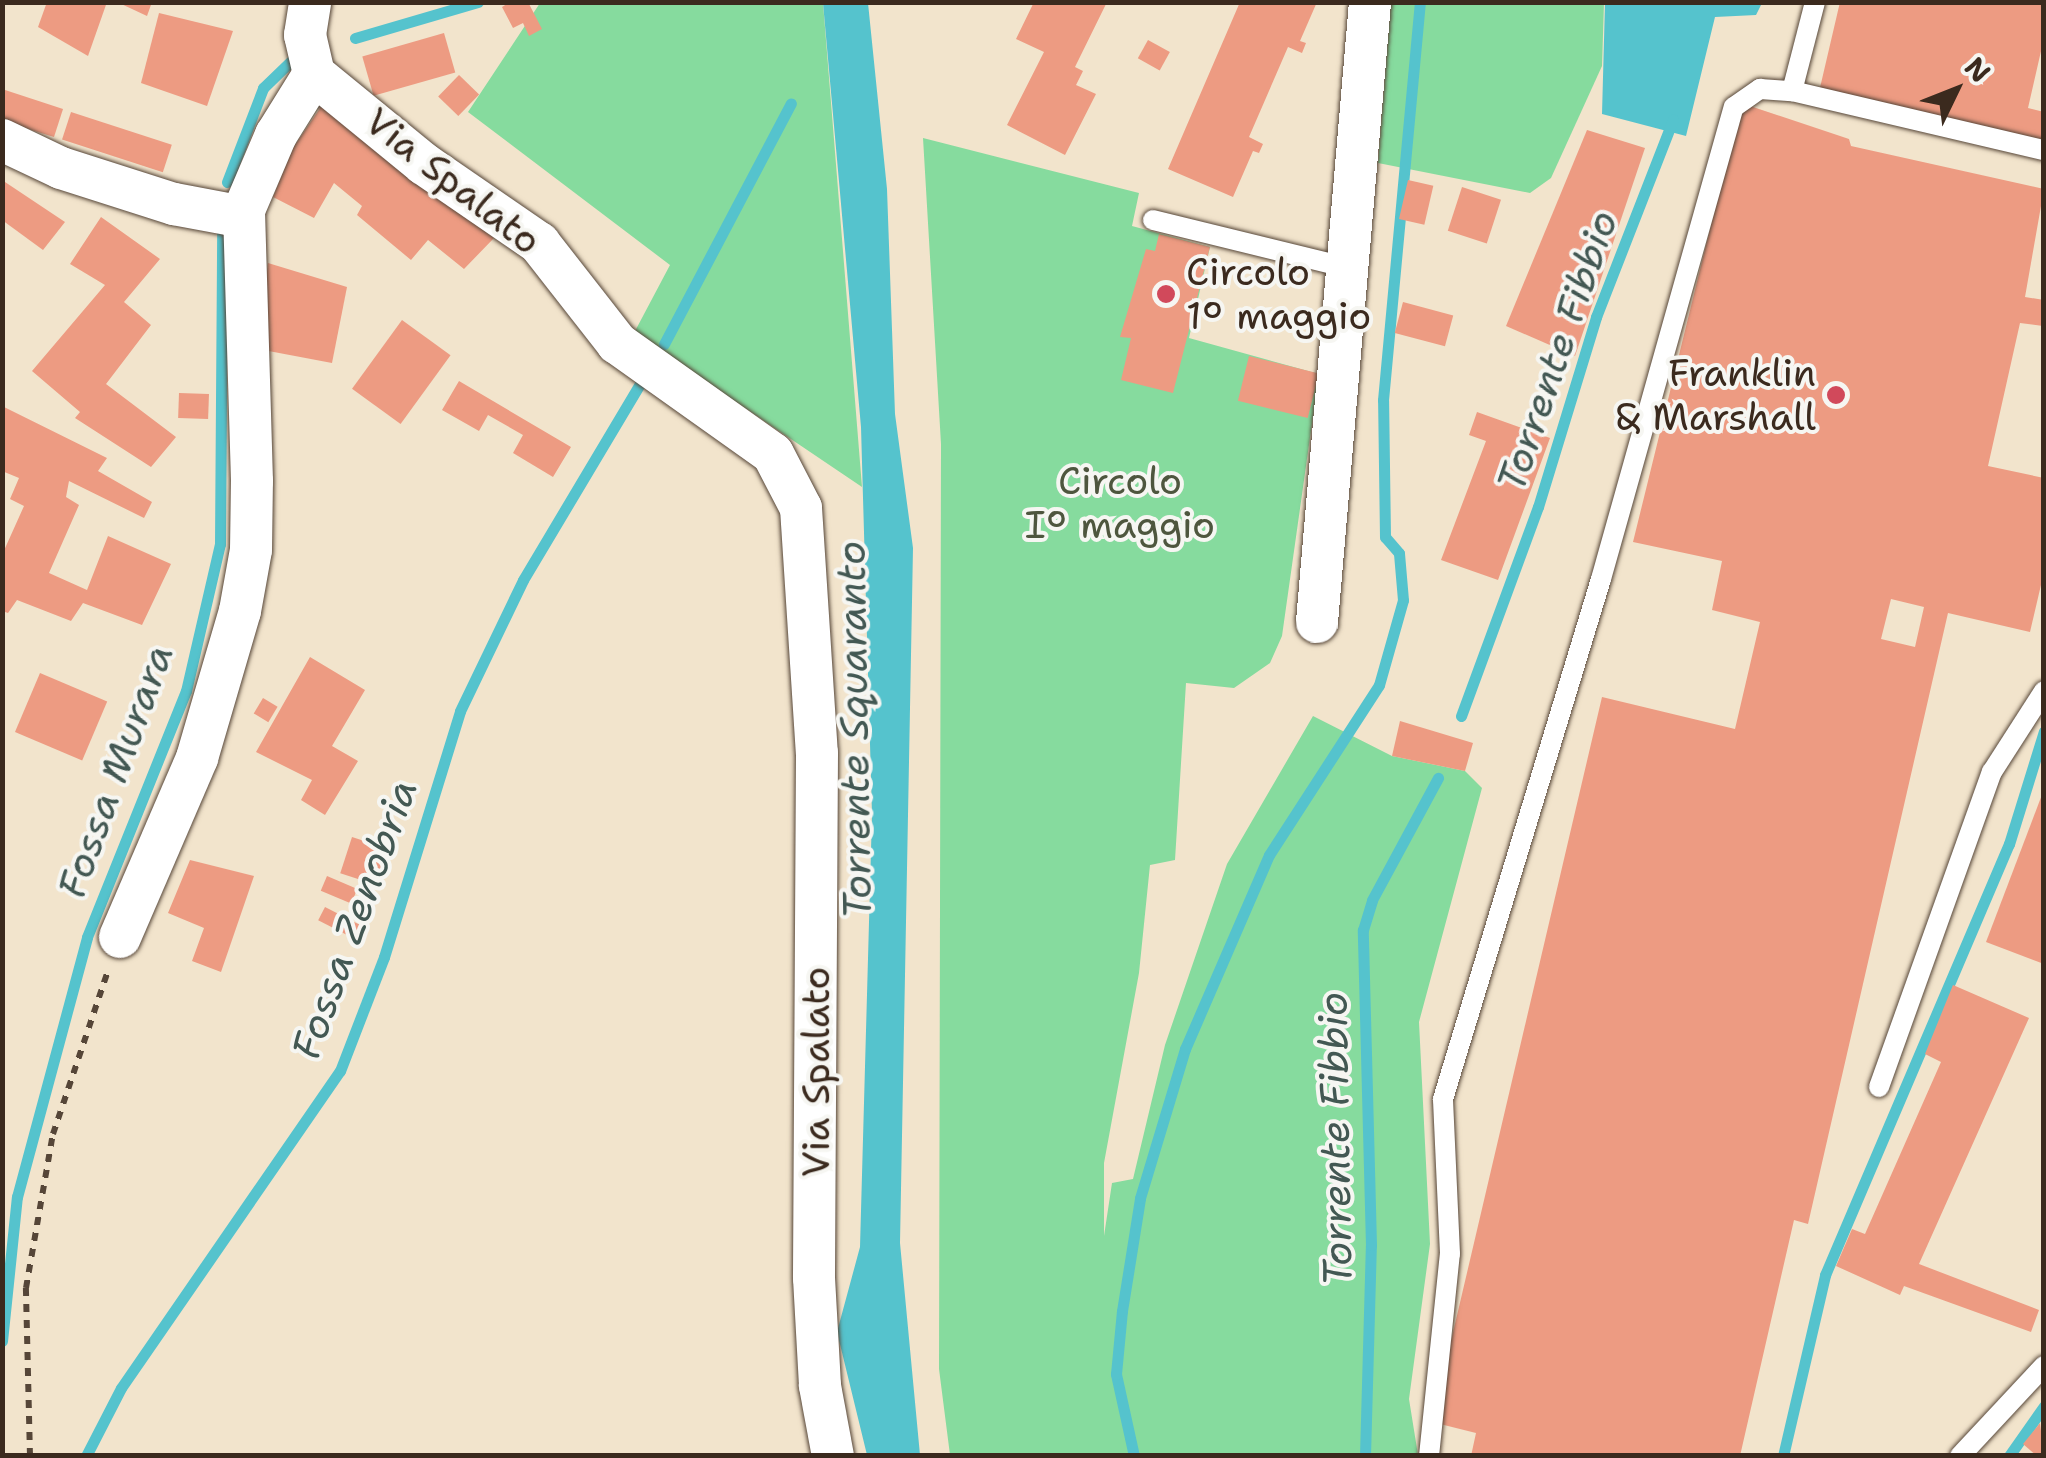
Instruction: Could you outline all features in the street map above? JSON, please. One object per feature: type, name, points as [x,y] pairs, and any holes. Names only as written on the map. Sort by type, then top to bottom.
[{"type":"street","points":[[1317,622],[1370,2]]},
{"type":"street","name":"Via Spalato","points":[[120,937],[197,758],[251,550],[244,210],[310,45],[424,164],[539,243],[617,344],[773,454],[801,508],[816,752],[814,1278],[820,1386],[834,1456]]},
{"type":"street","points":[[2,140],[61,168],[174,204],[232,215],[244,210]]},
{"type":"lane","points":[[1792,91],[1816,2]]},
{"type":"lane","points":[[1430,1456],[1450,1254],[1443,1098],[1601,579],[1734,107],[1760,89],[1792,91],[2044,150]]},
{"type":"lane","points":[[1154,220],[1348,268]]},
{"type":"lane","points":[[1879,1087],[1992,772],[2044,691]]},
{"type":"lane","points":[[1960,1456],[2044,1366]]},
{"type":"path","points":[[30,1456],[29,1269],[53,1134],[120,937]]},
{"type":"green space","points":[[540,3],[823,3],[862,487],[634,333],[670,265],[468,112]]},
{"type":"green space","points":[[1391,3],[1604,3],[1602,66],[1551,178],[1530,193],[1378,163]]},
{"type":"green space","name":"Circolo I° maggio","points":[[923,138],[1139,193],[1132,226],[1210,247],[1189,338],[1319,374],[1282,636],[1270,663],[1234,688],[1186,683],[1175,860],[1150,865],[1139,973],[1104,1163],[1104,1236],[1112,1183],[1133,1179],[1165,1045],[1227,864],[1313,716],[1392,756],[1465,771],[1482,788],[1419,1022],[1430,1244],[1409,1399],[1418,1455],[950,1455],[939,1369],[941,444]]},
{"type":"water","points":[[1605,2],[1762,3],[1756,15],[1715,17],[1686,136],[1602,114]]},
{"type":"water","points":[[823,3],[868,3],[887,189],[895,414],[913,548],[900,1243],[920,1455],[867,1455],[837,1332],[860,1247],[872,814],[861,427]]},
{"type":"building","points":[[47,2],[107,2],[88,56],[38,27]]},
{"type":"building","points":[[117,2],[152,2],[147,16]]},
{"type":"building","points":[[510,2],[528,2],[542,29],[529,36],[523,23],[513,28],[502,7]]},
{"type":"building","points":[[1034,2],[1107,2],[1075,67],[1083,71],[1076,85],[1096,94],[1065,155],[1007,125],[1044,52],[1016,39]]},
{"type":"building","points":[[1240,2],[1317,2],[1300,41],[1306,43],[1302,53],[1288,47],[1249,137],[1263,144],[1259,153],[1253,151],[1233,197],[1168,169]]},
{"type":"building","points":[[1840,2],[2044,2],[2044,38],[2028,108],[2044,112],[2044,142],[1819,92]]},
{"type":"building","points":[[159,13],[233,31],[207,106],[141,83]]},
{"type":"building","points":[[444,33],[455,72],[374,96],[362,56]]},
{"type":"building","points":[[1148,40],[1170,52],[1160,70],[1138,58]]},
{"type":"building","points":[[459,75],[479,94],[458,116],[438,97]]},
{"type":"building","points":[[2,89],[63,109],[54,137],[2,121]]},
{"type":"building","points":[[327,98],[494,238],[464,269],[428,240],[411,260],[357,215],[362,206],[334,183],[314,218],[273,197],[293,148]]},
{"type":"building","points":[[1741,103],[1849,139],[1851,146],[2044,189],[2025,297],[2044,300],[2043,326],[2020,323],[1988,466],[2044,478],[2044,572],[2030,632],[1948,613],[1808,1224],[1794,1220],[1740,1456],[1471,1456],[1476,1433],[1432,1422],[1602,697],[1735,729],[1760,622],[1712,610],[1722,561],[1633,542]],"holes":[[[1891,599],[1924,607],[1915,647],[1881,639]]]},
{"type":"building","points":[[71,112],[172,145],[163,172],[62,140]]},
{"type":"building","points":[[1587,130],[1645,148],[1575,356],[1506,326]]},
{"type":"building","points":[[2,180],[65,222],[43,250],[2,220]]},
{"type":"building","points":[[1408,180],[1433,186],[1424,225],[1399,219]]},
{"type":"building","points":[[1462,187],[1501,200],[1487,243],[1448,231]]},
{"type":"building","points":[[101,217],[160,259],[124,302],[151,325],[106,384],[176,437],[151,467],[75,418],[80,412],[32,371],[105,285],[70,264]]},
{"type":"building","name":"Circolo 1° maggio","points":[[1159,234],[1210,247],[1173,393],[1121,380],[1131,338],[1120,337],[1146,249],[1155,251]]},
{"type":"building","points":[[268,263],[347,287],[332,363],[258,349]]},
{"type":"building","points":[[1403,302],[1453,315],[1445,346],[1395,333]]},
{"type":"building","points":[[402,320],[451,355],[401,424],[352,389]]},
{"type":"building","points":[[1249,356],[1319,373],[1308,418],[1238,401]]},
{"type":"building","points":[[459,381],[571,447],[553,477],[513,453],[523,435],[488,415],[479,431],[442,410]]},
{"type":"building","points":[[179,393],[209,394],[208,419],[178,418]]},
{"type":"building","points":[[2,406],[107,458],[98,471],[152,502],[144,518],[69,481],[66,497],[79,505],[49,573],[87,590],[108,536],[171,564],[142,625],[83,603],[71,621],[17,600],[8,613],[2,611],[2,555],[24,506],[10,499],[19,478],[2,471]]},
{"type":"building","points":[[1477,412],[1550,438],[1498,580],[1441,560],[1486,441],[1469,435]]},
{"type":"building","points":[[310,657],[365,690],[332,746],[358,761],[325,815],[301,800],[312,780],[256,752]]},
{"type":"building","points":[[40,673],[107,702],[82,760],[15,732]]},
{"type":"building","points":[[263,698],[278,707],[268,722],[254,713]]},
{"type":"building","points":[[1400,721],[1473,743],[1465,771],[1392,756]]},
{"type":"building","points":[[2044,792],[2044,964],[1986,942]]},
{"type":"building","points":[[352,837],[389,849],[377,885],[340,873]]},
{"type":"building","points":[[190,860],[254,876],[221,972],[192,961],[204,928],[168,913]]},
{"type":"building","points":[[327,876],[357,889],[351,904],[321,891]]},
{"type":"building","points":[[325,907],[365,927],[358,941],[318,920]]},
{"type":"building","points":[[1953,985],[2029,1018],[1919,1264],[2039,1310],[2031,1332],[1904,1286],[1900,1295],[1836,1266],[1852,1229],[1865,1234],[1941,1062],[1925,1054]]},
{"type":"building","points":[[2040,1423],[2044,1456],[2037,1456],[2023,1444]]},
{"type":"waterway","name":"Fossa Murara","points":[[355,38],[478,2]]},
{"type":"waterway","points":[[1134,1456],[1116,1374],[1122,1311],[1140,1198],[1185,1049],[1269,855],[1379,685],[1403,600],[1399,553],[1385,537],[1383,400],[1420,2]]},
{"type":"waterway","name":"Fossa Murara","points":[[227,182],[263,88],[294,58]]},
{"type":"waterway","name":"Fossa Zenobria","points":[[664,344],[791,103]]},
{"type":"waterway","name":"Torrente Fibbio","points":[[1461,716],[1538,507],[1596,317],[1673,119]]},
{"type":"waterway","name":"Fossa Murara","points":[[2,1341],[17,1197],[87,937],[186,691],[220,544],[222,223]]},
{"type":"waterway","name":"Fossa Zenobria","points":[[86,1456],[121,1388],[340,1071],[384,957],[460,711],[523,580],[642,380]]},
{"type":"waterway","points":[[1783,1456],[1825,1275],[2009,844],[2044,731]]},
{"type":"waterway","name":"Torrente Fibbio","points":[[1365,1456],[1371,1245],[1363,930],[1372,900],[1438,778]]},
{"type":"waterway","points":[[2009,1456],[2044,1406]]},
{"type":"place","name":"Circolo 1° maggio","points":[[1166,294]]},
{"type":"place","name":"Franklin & Marshall","points":[[1836,395]]},
{"type":"water label","name":"Torrente Squaranto","points":[[854,730]]}]
